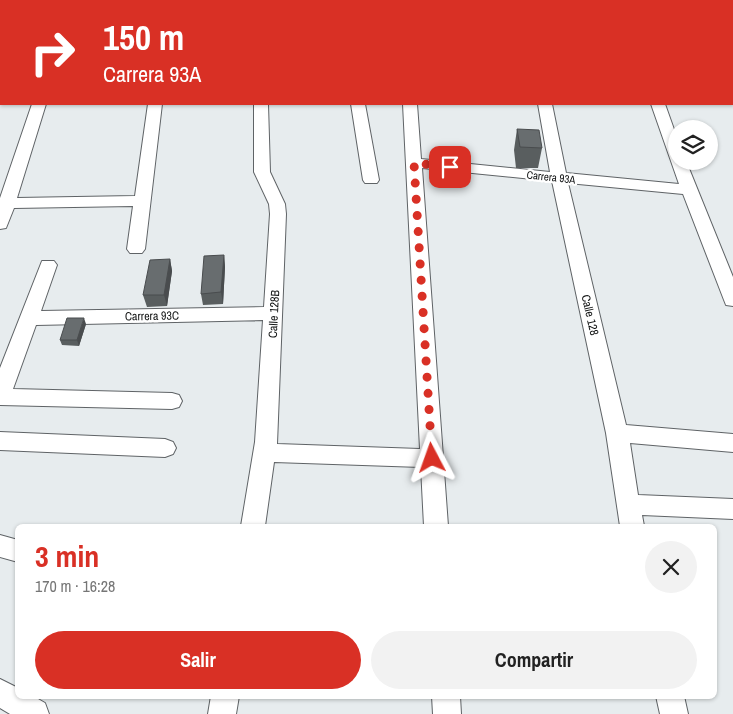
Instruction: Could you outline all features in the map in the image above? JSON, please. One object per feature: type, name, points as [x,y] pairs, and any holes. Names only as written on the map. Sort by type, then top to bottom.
[{"type":"street","points":[[0,224],[4,203],[39,105]]},
{"type":"street","points":[[136,249],[155,105]]},
{"type":"street","name":"Calle 128B","points":[[253,524],[264,453],[274,313],[278,214],[277,204],[265,182],[262,172],[261,105]]},
{"type":"street","points":[[358,105],[371,180]]},
{"type":"street","points":[[410,105],[436,524]]},
{"type":"street","name":"Calle 128","points":[[545,105],[559,178],[617,434],[632,524]]},
{"type":"street","points":[[658,105],[668,133]]},
{"type":"street","name":"Carrera 93A","points":[[414,163],[688,190]]},
{"type":"street","points":[[681,170],[732,293]]},
{"type":"street","points":[[4,203],[143,201]]},
{"type":"street","points":[[48,265],[0,397],[172,401]]},
{"type":"street","name":"Carrera 93C","points":[[29,318],[274,313]]},
{"type":"street","points":[[617,434],[733,442]]},
{"type":"street","points":[[0,440],[165,448]]},
{"type":"street","points":[[264,453],[432,458]]},
{"type":"street","points":[[627,504],[733,509]]},
{"type":"street","points":[[0,546],[15,550]]},
{"type":"street","points":[[0,692],[35,713]]},
{"type":"street","points":[[222,714],[224,699]]},
{"type":"street","points":[[446,699],[447,714]]},
{"type":"street","points":[[671,699],[674,714]]},
{"type":"building","points":[[517,129],[539,130],[542,148],[520,147]]},
{"type":"building","points":[[224,255],[221,292],[201,294],[204,256]]},
{"type":"building","points":[[170,259],[164,295],[143,295],[150,260]]},
{"type":"building","points":[[67,318],[84,318],[77,340],[60,340]]},
{"type":"route","points":[[432,458],[414,163],[450,167]]}]
